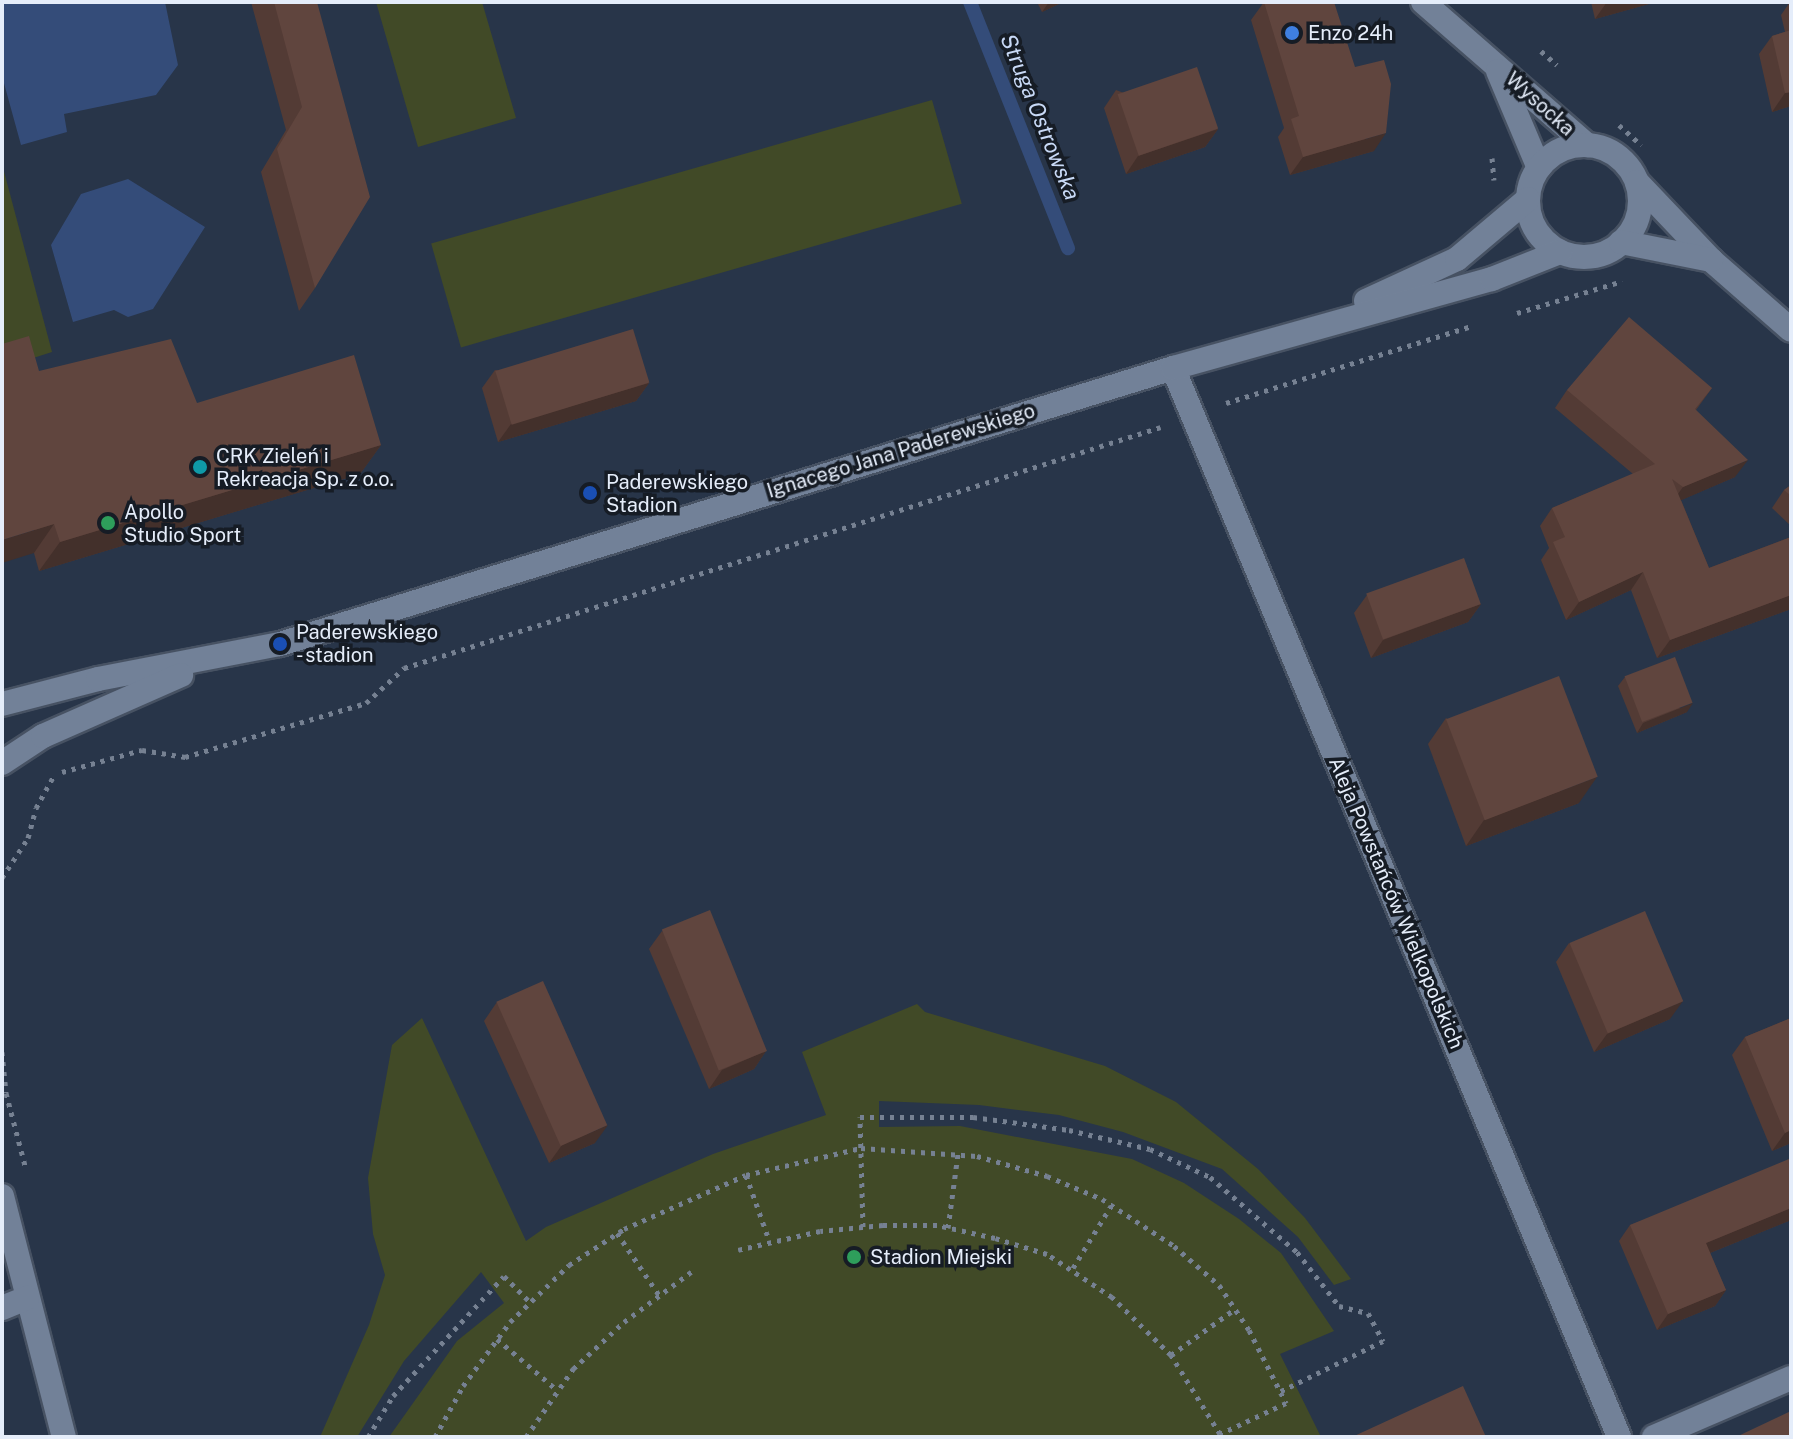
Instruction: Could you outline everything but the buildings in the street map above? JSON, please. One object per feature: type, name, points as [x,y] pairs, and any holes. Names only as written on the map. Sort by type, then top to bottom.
[{"type":"street","name":"Wysocka","points":[[1423,2],[1587,145]]},
{"type":"street","name":"Wysocka","points":[[1494,62],[1539,168]]},
{"type":"street","points":[[1637,182],[1638,214],[1621,242],[1592,256],[1560,252],[1536,230],[1528,199],[1539,168],[1565,149],[1587,145],[1617,156],[1637,182],[1711,260],[1791,330]]},
{"type":"street","name":"Ignacego Jana Paderewskiego","points":[[1302,330],[1457,259],[1528,199]]},
{"type":"street","points":[[1621,242],[1711,260]]},
{"type":"street","name":"Ignacego Jana Paderewskiego","points":[[224,656],[280,644],[1173,368],[1492,279],[1560,252]]},
{"type":"street","name":"Aleja Powstańców Wielkopolskich","points":[[1173,368],[1619,1437]]},
{"type":"street","points":[[2,704],[98,679],[224,656]]},
{"type":"street","points":[[2,763],[43,736],[224,656]]},
{"type":"street","points":[[2,1196],[64,1437]]},
{"type":"street","points":[[2,1308],[27,1298]]},
{"type":"street","points":[[1654,1437],[1791,1378]]},
{"type":"path","points":[[1502,317],[1629,280]]},
{"type":"path","points":[[1219,405],[1477,325]]},
{"type":"path","points":[[2,878],[28,838],[48,781],[64,771],[142,750],[185,757],[366,703],[404,668],[1164,426]]},
{"type":"path","points":[[863,1227],[860,1117],[973,1117],[1069,1130],[1150,1149],[1210,1177],[1297,1252],[1339,1306],[1368,1313],[1383,1341],[1281,1391]]},
{"type":"path","points":[[435,1437],[497,1339],[569,1265],[617,1233],[746,1175],[861,1148],[958,1154],[1047,1176],[1111,1206],[1174,1246],[1219,1285],[1286,1403],[1220,1434],[1171,1355],[1073,1268],[1047,1254],[948,1228],[863,1227],[769,1240],[738,1250]]},
{"type":"path","points":[[948,1228],[958,1154]]},
{"type":"path","points":[[746,1175],[769,1240]]},
{"type":"path","points":[[1073,1268],[1111,1206]]},
{"type":"path","points":[[617,1233],[659,1295]]},
{"type":"path","points":[[526,1437],[556,1389],[659,1295],[691,1272]]},
{"type":"path","points":[[368,1437],[393,1396],[504,1276],[530,1302]]},
{"type":"path","points":[[1171,1355],[1235,1309]]},
{"type":"path","points":[[497,1339],[556,1389]]},
{"type":"green space","points":[[376,2],[482,2],[516,118],[418,147]]},
{"type":"green space","points":[[932,100],[962,204],[461,347],[431,244]]},
{"type":"green space","points":[[2,164],[52,352],[2,368]]},
{"type":"green space","name":"Stadion Miejski","points":[[917,1004],[925,1012],[1105,1066],[1176,1102],[1258,1169],[1305,1218],[1351,1279],[1334,1285],[1298,1237],[1222,1169],[1123,1132],[1059,1115],[979,1105],[879,1101],[879,1127],[960,1126],[1132,1159],[1184,1183],[1239,1219],[1281,1253],[1334,1331],[1280,1354],[1321,1437],[389,1437],[457,1341],[504,1303],[481,1272],[404,1361],[357,1437],[320,1437],[369,1325],[385,1275],[373,1234],[368,1178],[392,1045],[422,1018],[526,1241],[546,1227],[713,1154],[826,1115],[802,1052]]},
{"type":"water","points":[[2,2],[165,2],[178,65],[156,95],[64,114],[67,132],[21,145],[2,76]]},
{"type":"water","points":[[128,179],[205,227],[153,309],[128,317],[114,310],[73,322],[51,245],[81,194]]},
{"type":"waterway","name":"Struga Ostrowska","points":[[970,2],[1068,248]]},
{"type":"place","name":"Enzo 24h","points":[[1292,33]]},
{"type":"place","name":"CRK Zieleń i Rekreacja Sp. z o.o.","points":[[200,467]]},
{"type":"place","name":"Paderewskiego Stadion","points":[[590,493]]},
{"type":"place","name":"Apollo Studio Sport","points":[[108,523]]},
{"type":"place","name":"Paderewskiego - stadion","points":[[280,644]]},
{"type":"place","name":"Stadion Miejski","points":[[854,1257]]}]
